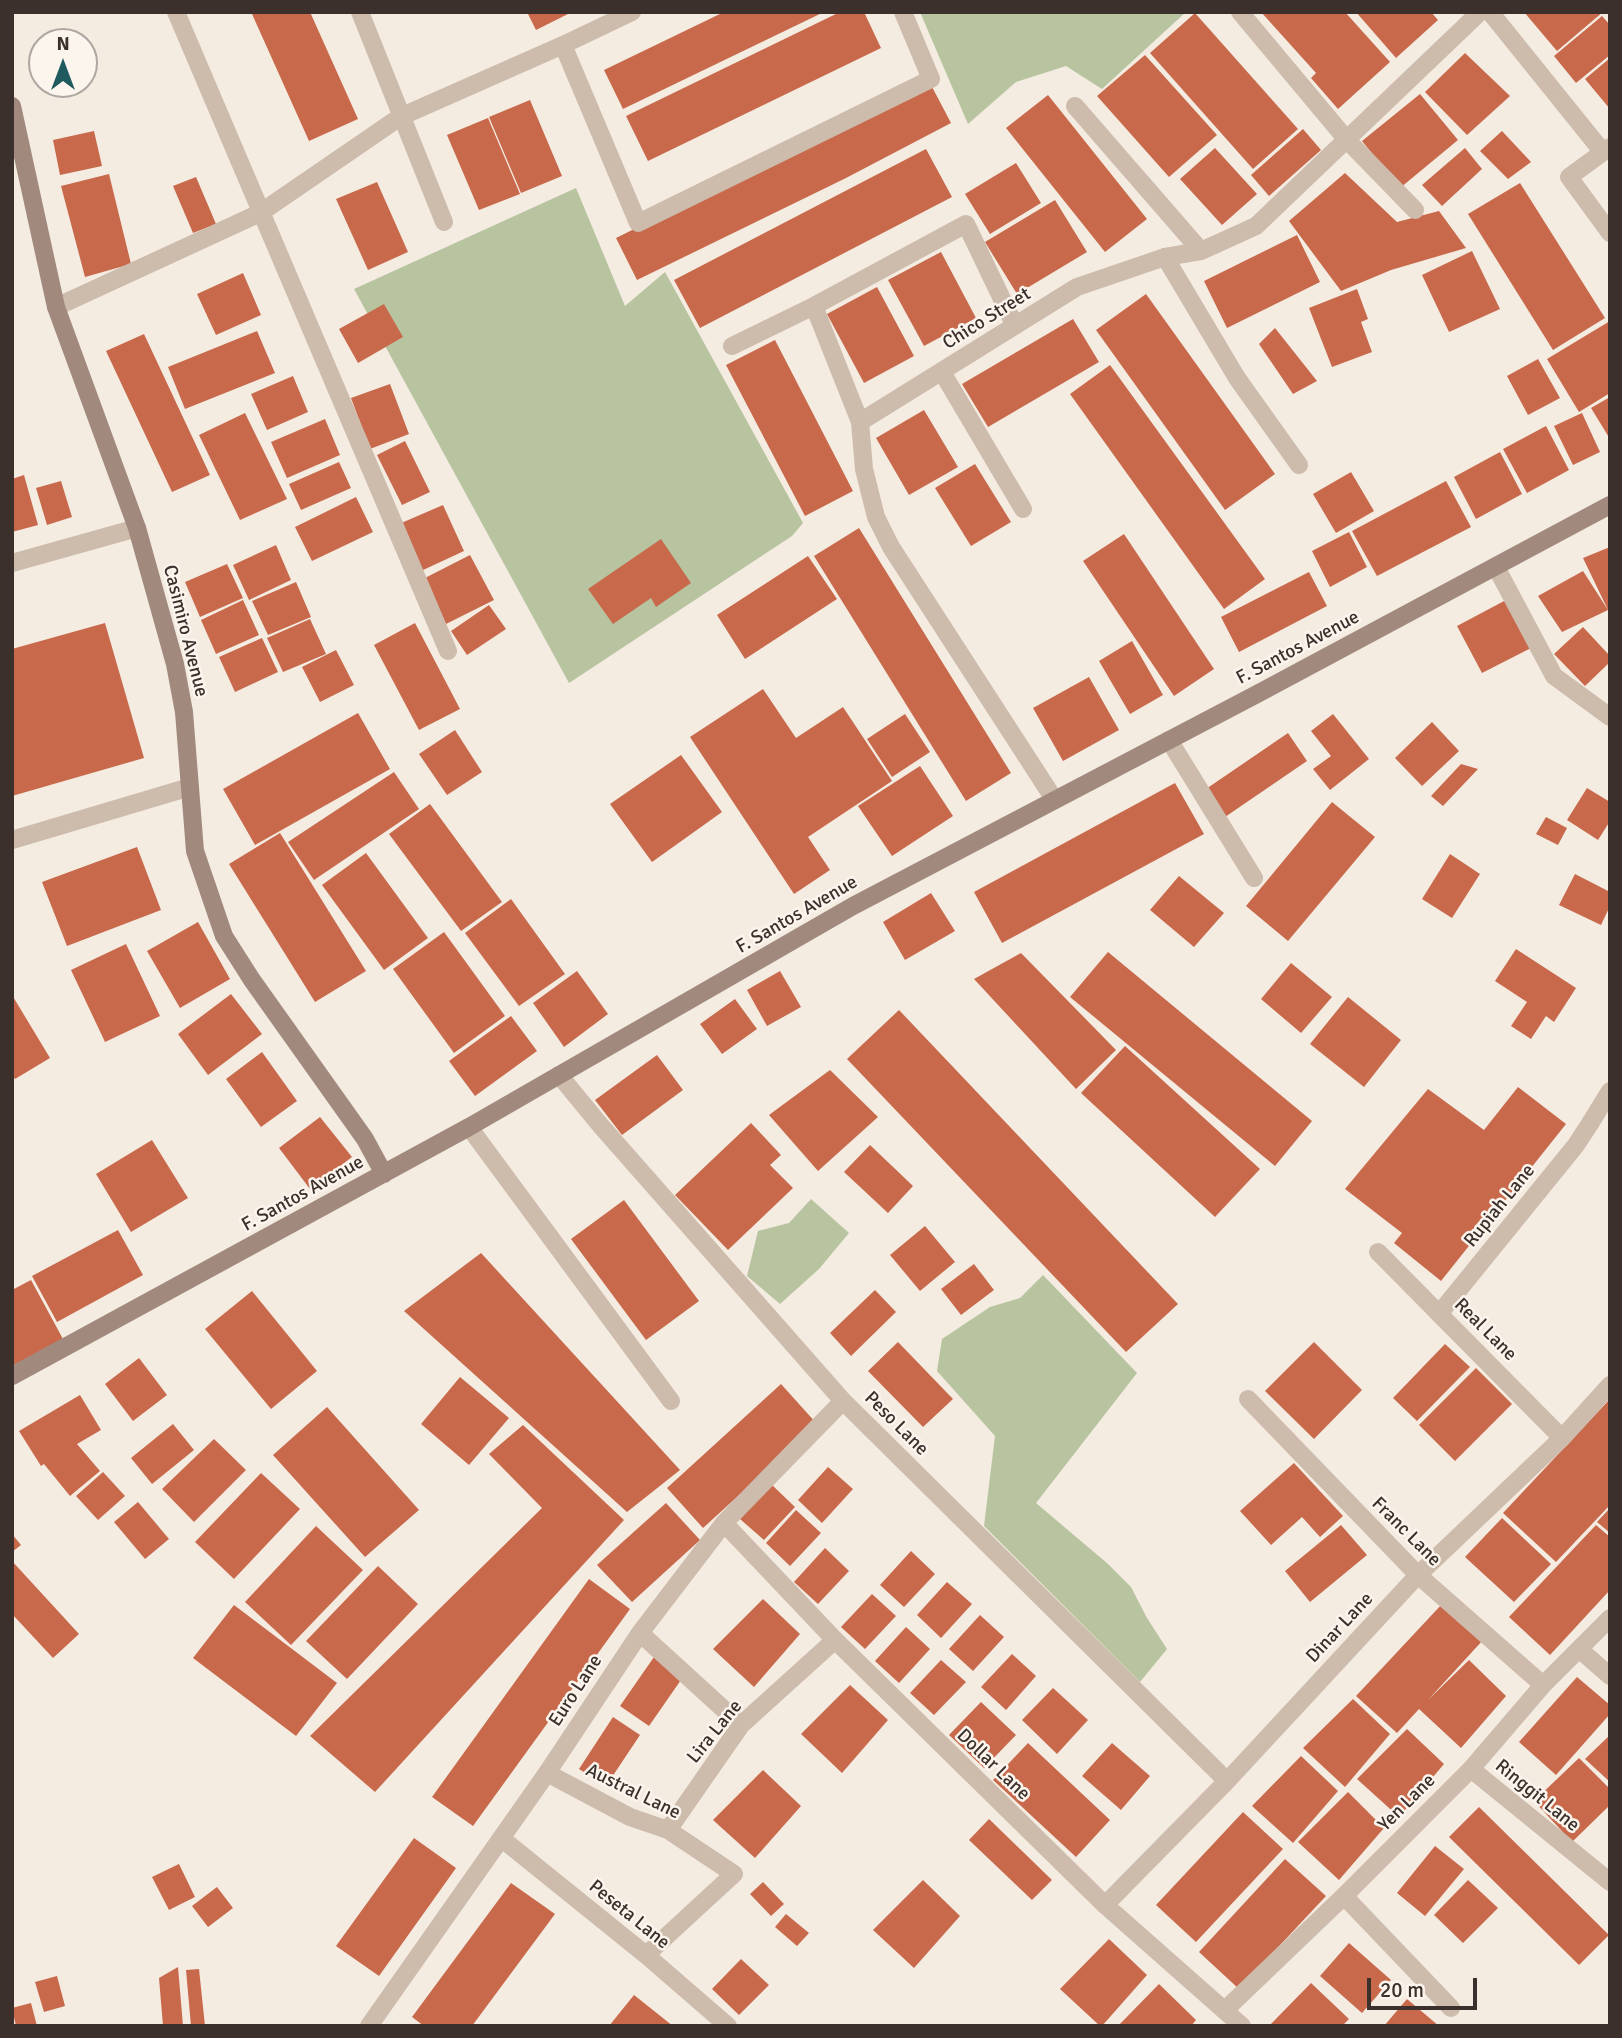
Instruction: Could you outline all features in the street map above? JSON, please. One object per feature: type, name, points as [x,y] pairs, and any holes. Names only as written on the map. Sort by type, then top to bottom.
[{"type":"street","points":[[176,12],[448,651]]},
{"type":"street","points":[[360,12],[444,222]]},
{"type":"street","points":[[55,307],[260,213],[400,117],[632,12]]},
{"type":"street","points":[[564,45],[638,223],[932,79],[903,12]]},
{"type":"street","points":[[1240,12],[1347,140],[1415,210]]},
{"type":"street","name":"Chico Street","points":[[860,422],[1077,287],[1165,257],[1200,251],[1256,226],[1480,12]]},
{"type":"street","points":[[1490,12],[1606,149],[1569,177],[1610,233]]},
{"type":"street","name":"Casimiro Avenue","points":[[12,106],[55,307],[137,528],[175,664],[184,712],[195,851],[224,936],[252,980],[366,1139],[384,1174]]},
{"type":"street","points":[[1075,106],[1200,251]]},
{"type":"street","points":[[732,346],[814,306],[966,224],[1015,326]]},
{"type":"street","points":[[1165,257],[1237,377],[1299,465]]},
{"type":"street","points":[[814,306],[860,422],[864,469],[876,517],[886,537],[1054,799]]},
{"type":"street","points":[[942,372],[1023,509]]},
{"type":"street","name":"F. Santos Avenue","points":[[12,1376],[469,1128],[853,906],[1610,505]]},
{"type":"street","points":[[12,564],[137,528]]},
{"type":"street","points":[[1496,567],[1554,676],[1610,718]]},
{"type":"street","points":[[1169,740],[1254,878]]},
{"type":"street","points":[[12,840],[190,787]]},
{"type":"street","name":"Peso Lane","points":[[559,1075],[843,1401],[1227,1781]]},
{"type":"street","name":"Rupiah Lane","points":[[1439,1314],[1576,1145],[1610,1091]]},
{"type":"street","points":[[469,1128],[671,1401]]},
{"type":"street","name":"Real Lane","points":[[1378,1252],[1562,1438]]},
{"type":"street","name":"Dinar Lane","points":[[1105,1905],[1227,1781],[1418,1575],[1562,1438],[1609,1385]]},
{"type":"street","name":"Franc Lane","points":[[1248,1399],[1418,1575],[1543,1685]]},
{"type":"street","name":"Euro Lane","points":[[369,2026],[547,1773],[640,1633],[724,1523],[843,1401]]},
{"type":"street","name":"Dollar Lane","points":[[724,1523],[835,1640],[1105,1905],[1242,2026]]},
{"type":"street","name":"Yen Lane","points":[[1226,2010],[1471,1769],[1543,1685],[1610,1618]]},
{"type":"street","points":[[640,1633],[741,1725]]},
{"type":"street","name":"Lira Lane","points":[[668,1830],[741,1725],[835,1640]]},
{"type":"street","points":[[1579,1649],[1610,1676]]},
{"type":"street","name":"Ringgit Lane","points":[[1471,1769],[1610,1882]]},
{"type":"street","name":"Austral Lane","points":[[547,1773],[630,1816],[668,1830],[734,1874],[646,1955]]},
{"type":"street","name":"Peseta Lane","points":[[501,1839],[646,1955],[728,2026]]},
{"type":"street","points":[[1344,1896],[1451,2008]]},
{"type":"green space","points":[[920,12],[1186,12],[1102,89],[1066,66],[1016,82],[968,124]]},
{"type":"green space","points":[[576,188],[625,306],[665,272],[803,523],[792,536],[569,683],[354,289]]},
{"type":"green space","points":[[811,1199],[849,1233],[819,1269],[780,1304],[747,1276],[758,1231],[789,1223]]},
{"type":"green space","points":[[1043,1275],[1137,1373],[1036,1503],[1131,1587],[1167,1649],[1140,1682],[984,1526],[995,1436],[937,1371],[942,1339],[990,1307],[1020,1298]]},
{"type":"building","points":[[310,12],[358,119],[309,141],[252,14]]},
{"type":"building","points":[[527,12],[572,12],[536,30]]},
{"type":"building","points":[[724,12],[824,12],[623,109],[604,70]]},
{"type":"building","points":[[840,12],[864,12],[881,48],[648,161],[626,116]]},
{"type":"building","points":[[1261,12],[1345,12],[1390,62],[1338,109],[1311,78],[1316,73]]},
{"type":"building","points":[[1356,12],[1431,12],[1438,20],[1396,58]]},
{"type":"building","points":[[1524,12],[1603,12],[1557,51]]},
{"type":"building","points":[[1195,13],[1298,129],[1253,169],[1150,53]]},
{"type":"building","points":[[1602,16],[1610,25],[1610,55],[1576,83],[1554,56]]},
{"type":"building","points":[[1465,53],[1510,96],[1467,135],[1425,92]]},
{"type":"building","points":[[1145,55],[1217,135],[1169,177],[1097,96]]},
{"type":"building","points":[[1610,58],[1610,109],[1585,79]]},
{"type":"building","points":[[930,83],[951,123],[846,178],[637,280],[616,238]]},
{"type":"building","points":[[1420,94],[1458,140],[1400,188],[1362,141]]},
{"type":"building","points":[[1048,95],[1147,219],[1105,252],[1006,128]]},
{"type":"building","points":[[530,100],[562,176],[521,193],[489,117]]},
{"type":"building","points":[[488,118],[520,194],[479,210],[447,135]]},
{"type":"building","points":[[1303,129],[1321,150],[1269,196],[1251,175]]},
{"type":"building","points":[[94,131],[102,166],[60,175],[53,140]]},
{"type":"building","points":[[1502,131],[1531,162],[1508,179],[1480,151]]},
{"type":"building","points":[[1215,148],[1257,194],[1222,225],[1180,179]]},
{"type":"building","points":[[1465,148],[1482,169],[1442,206],[1422,185]]},
{"type":"building","points":[[926,149],[952,197],[700,328],[674,280]]},
{"type":"building","points":[[1016,163],[1041,203],[990,234],[965,194]]},
{"type":"building","points":[[1345,173],[1397,222],[1439,211],[1466,248],[1391,270],[1341,291],[1289,221]]},
{"type":"building","points":[[109,174],[131,264],[85,277],[61,186]]},
{"type":"building","points":[[196,177],[216,224],[193,233],[173,186]]},
{"type":"building","points":[[377,182],[408,252],[368,270],[336,199]]},
{"type":"building","points":[[1520,183],[1605,318],[1553,350],[1468,214]]},
{"type":"building","points":[[1055,200],[1087,252],[1017,294],[985,242]]},
{"type":"building","points":[[1297,235],[1320,282],[1227,328],[1204,281]]},
{"type":"building","points":[[1472,251],[1500,309],[1449,332],[1422,275]]},
{"type":"building","points":[[941,252],[976,318],[924,346],[888,280]]},
{"type":"building","points":[[243,273],[261,315],[216,335],[197,294]]},
{"type":"building","points":[[877,287],[914,356],[864,383],[827,314]]},
{"type":"building","points":[[1357,289],[1368,319],[1361,322],[1372,352],[1332,367],[1309,308]]},
{"type":"building","points":[[1146,294],[1275,474],[1225,510],[1096,330]]},
{"type":"building","points":[[384,304],[403,337],[358,363],[339,329]]},
{"type":"building","points":[[1073,319],[1099,362],[988,427],[962,384]]},
{"type":"building","points":[[1610,321],[1610,393],[1579,412],[1547,359]]},
{"type":"building","points":[[1275,328],[1317,381],[1293,394],[1259,344]]},
{"type":"building","points":[[257,331],[275,373],[185,409],[168,367]]},
{"type":"building","points":[[144,334],[210,475],[172,492],[106,351]]},
{"type":"building","points":[[775,340],[853,491],[805,516],[726,365]]},
{"type":"building","points":[[1538,359],[1560,398],[1528,415],[1507,376]]},
{"type":"building","points":[[1110,365],[1265,579],[1224,609],[1070,394]]},
{"type":"building","points":[[293,376],[308,412],[267,430],[251,394]]},
{"type":"building","points":[[390,384],[409,434],[370,449],[351,398]]},
{"type":"building","points":[[1610,397],[1610,439],[1591,408]]},
{"type":"building","points":[[924,410],[958,467],[909,495],[876,438]]},
{"type":"building","points":[[245,413],[287,499],[240,520],[199,435]]},
{"type":"building","points":[[1582,413],[1600,452],[1573,465],[1554,426]]},
{"type":"building","points":[[325,419],[340,455],[287,478],[271,442]]},
{"type":"building","points":[[1546,426],[1569,470],[1527,493],[1503,449]]},
{"type":"building","points":[[405,441],[430,492],[402,505],[377,455]]},
{"type":"building","points":[[1500,452],[1522,494],[1476,519],[1454,477]]},
{"type":"building","points":[[339,462],[351,488],[301,510],[289,484]]},
{"type":"building","points":[[975,464],[1011,522],[971,546],[935,488]]},
{"type":"building","points":[[1351,472],[1374,511],[1336,533],[1313,494]]},
{"type":"building","points":[[24,475],[38,525],[12,532],[12,479]]},
{"type":"building","points":[[61,481],[72,517],[47,525],[36,488]]},
{"type":"building","points":[[1446,481],[1471,527],[1377,576],[1352,531]]},
{"type":"building","points":[[356,497],[373,532],[312,561],[295,527]]},
{"type":"building","points":[[443,505],[464,551],[421,571],[399,524]]},
{"type":"building","points":[[859,528],[1011,773],[966,801],[814,556]]},
{"type":"building","points":[[1349,532],[1367,567],[1330,587],[1312,551]]},
{"type":"building","points":[[1124,534],[1214,669],[1174,696],[1083,561]]},
{"type":"building","points":[[661,539],[691,583],[656,607],[651,598],[613,624],[588,589]]},
{"type":"building","points":[[276,545],[291,580],[249,600],[233,565]]},
{"type":"building","points":[[1610,547],[1610,613],[1583,558]]},
{"type":"building","points":[[470,555],[494,600],[446,624],[423,579]]},
{"type":"building","points":[[808,556],[837,599],[745,659],[717,615]]},
{"type":"building","points":[[227,564],[243,598],[200,617],[185,582]]},
{"type":"building","points":[[1583,571],[1608,610],[1562,632],[1538,596]]},
{"type":"building","points":[[1309,572],[1327,606],[1239,652],[1221,617]]},
{"type":"building","points":[[296,582],[311,617],[268,635],[252,601]]},
{"type":"building","points":[[243,600],[259,635],[216,654],[201,620]]},
{"type":"building","points":[[1506,600],[1531,648],[1482,673],[1457,626]]},
{"type":"building","points":[[489,605],[506,629],[467,655],[451,631]]},
{"type":"building","points":[[310,619],[326,654],[283,672],[267,638]]},
{"type":"building","points":[[105,623],[144,758],[12,796],[12,649]]},
{"type":"building","points":[[415,623],[460,709],[419,730],[374,645]]},
{"type":"building","points":[[1583,627],[1610,656],[1610,662],[1585,686],[1554,654]]},
{"type":"building","points":[[262,638],[278,672],[235,692],[219,657]]},
{"type":"building","points":[[1132,641],[1163,695],[1130,714],[1099,661]]},
{"type":"building","points":[[336,650],[354,685],[320,702],[302,667]]},
{"type":"building","points":[[1089,677],[1119,730],[1063,761],[1033,708]]},
{"type":"building","points":[[763,689],[796,738],[843,707],[892,781],[808,837],[830,870],[794,894],[690,737]]},
{"type":"building","points":[[358,713],[390,769],[255,845],[223,789]]},
{"type":"building","points":[[905,714],[930,752],[892,777],[867,739]]},
{"type":"building","points":[[1333,714],[1369,759],[1330,790],[1313,769],[1331,756],[1311,731]]},
{"type":"building","points":[[1432,722],[1459,751],[1422,786],[1395,758]]},
{"type":"building","points":[[455,730],[482,772],[447,795],[419,754]]},
{"type":"building","points":[[1288,733],[1307,761],[1225,817],[1206,789]]},
{"type":"building","points":[[681,755],[722,812],[652,862],[610,804]]},
{"type":"building","points":[[1461,764],[1478,769],[1443,806],[1431,796]]},
{"type":"building","points":[[920,766],[953,816],[892,856],[858,806]]},
{"type":"building","points":[[394,772],[419,809],[314,880],[288,842]]},
{"type":"building","points":[[1175,783],[1204,834],[1002,943],[974,892]]},
{"type":"building","points":[[1587,788],[1610,802],[1610,821],[1598,840],[1567,820]]},
{"type":"building","points":[[1332,802],[1375,837],[1288,941],[1246,906]]},
{"type":"building","points":[[430,804],[502,902],[461,931],[389,834]]},
{"type":"building","points":[[1546,817],[1567,828],[1558,845],[1536,834]]},
{"type":"building","points":[[280,833],[366,971],[315,1002],[229,864]]},
{"type":"building","points":[[137,847],[161,910],[67,946],[42,882]]},
{"type":"building","points":[[366,853],[428,938],[384,970],[322,885]]},
{"type":"building","points":[[1450,854],[1480,874],[1452,918],[1422,899]]},
{"type":"building","points":[[1575,874],[1610,892],[1610,906],[1601,925],[1559,905]]},
{"type":"building","points":[[1179,876],[1224,913],[1194,947],[1150,910]]},
{"type":"building","points":[[931,893],[955,931],[905,960],[883,922]]},
{"type":"building","points":[[511,899],[565,974],[519,1006],[465,933]]},
{"type":"building","points":[[198,922],[230,979],[180,1008],[147,951]]},
{"type":"building","points":[[444,932],[505,1016],[454,1053],[393,969]]},
{"type":"building","points":[[126,944],[160,1016],[105,1042],[71,970]]},
{"type":"building","points":[[1516,949],[1576,988],[1554,1022],[1546,1016],[1531,1039],[1511,1026],[1527,1002],[1495,981]]},
{"type":"building","points":[[1108,952],[1312,1121],[1275,1166],[1070,997]]},
{"type":"building","points":[[1021,953],[1116,1050],[1076,1089],[974,979]]},
{"type":"building","points":[[1291,963],[1332,997],[1301,1033],[1261,999]]},
{"type":"building","points":[[577,971],[608,1014],[564,1047],[533,1003]]},
{"type":"building","points":[[780,971],[801,1007],[767,1026],[747,990]]},
{"type":"building","points":[[231,994],[262,1034],[208,1075],[178,1034]]},
{"type":"building","points":[[12,995],[50,1058],[15,1079],[12,1075]]},
{"type":"building","points":[[1348,997],[1401,1040],[1364,1087],[1310,1044]]},
{"type":"building","points":[[735,999],[757,1029],[722,1054],[700,1024]]},
{"type":"building","points":[[899,1010],[1178,1304],[1126,1352],[847,1059]]},
{"type":"building","points":[[511,1016],[537,1051],[475,1096],[449,1061]]},
{"type":"building","points":[[1125,1046],[1260,1169],[1215,1217],[1081,1093]]},
{"type":"building","points":[[262,1052],[297,1101],[261,1127],[226,1079]]},
{"type":"building","points":[[657,1055],[683,1090],[622,1135],[595,1100]]},
{"type":"building","points":[[830,1070],[878,1117],[818,1171],[769,1115]]},
{"type":"building","points":[[1518,1087],[1566,1124],[1441,1281],[1394,1243],[1402,1233],[1345,1189],[1428,1089],[1484,1130]]},
{"type":"building","points":[[320,1117],[352,1157],[310,1189],[279,1148]]},
{"type":"building","points":[[751,1123],[781,1155],[770,1165],[793,1188],[728,1250],[675,1195]]},
{"type":"building","points":[[152,1140],[188,1198],[131,1232],[96,1174]]},
{"type":"building","points":[[870,1145],[913,1186],[888,1213],[844,1172]]},
{"type":"building","points":[[624,1200],[699,1301],[646,1340],[571,1239]]},
{"type":"building","points":[[925,1226],[955,1262],[920,1291],[890,1255]]},
{"type":"building","points":[[118,1230],[143,1275],[57,1322],[32,1276]]},
{"type":"building","points":[[481,1253],[680,1470],[627,1512],[404,1311]]},
{"type":"building","points":[[974,1264],[994,1290],[961,1315],[941,1289]]},
{"type":"building","points":[[31,1280],[63,1339],[12,1366],[12,1290]]},
{"type":"building","points":[[875,1290],[896,1312],[851,1356],[830,1333]]},
{"type":"building","points":[[252,1291],[317,1371],[271,1409],[205,1329]]},
{"type":"building","points":[[898,1342],[953,1399],[923,1427],[868,1371]]},
{"type":"building","points":[[1314,1342],[1362,1390],[1314,1439],[1265,1391]]},
{"type":"building","points":[[1445,1344],[1470,1367],[1417,1421],[1393,1398]]},
{"type":"building","points":[[139,1358],[167,1395],[133,1421],[105,1384]]},
{"type":"building","points":[[1476,1368],[1512,1404],[1455,1461],[1419,1425]]},
{"type":"building","points":[[460,1377],[509,1418],[469,1465],[421,1424]]},
{"type":"building","points":[[781,1384],[817,1424],[703,1528],[667,1488]]},
{"type":"building","points":[[80,1395],[101,1430],[77,1444],[100,1471],[70,1496],[44,1464],[41,1466],[19,1431]]},
{"type":"building","points":[[1610,1399],[1610,1505],[1556,1562],[1503,1513]]},
{"type":"building","points":[[327,1407],[419,1510],[365,1557],[273,1455]]},
{"type":"building","points":[[173,1424],[194,1450],[152,1484],[131,1458]]},
{"type":"building","points":[[523,1425],[624,1520],[375,1792],[310,1736],[542,1508],[489,1454]]},
{"type":"building","points":[[214,1439],[246,1470],[194,1522],[162,1489]]},
{"type":"building","points":[[1294,1463],[1343,1516],[1320,1537],[1302,1517],[1271,1545],[1240,1511]]},
{"type":"building","points":[[828,1467],[853,1489],[822,1523],[798,1500]]},
{"type":"building","points":[[103,1472],[125,1496],[98,1520],[76,1496]]},
{"type":"building","points":[[261,1473],[300,1509],[234,1579],[195,1542]]},
{"type":"building","points":[[771,1484],[795,1507],[764,1540],[740,1519]]},
{"type":"building","points":[[138,1502],[169,1539],[145,1559],[114,1522]]},
{"type":"building","points":[[666,1503],[700,1540],[632,1602],[597,1565]]},
{"type":"building","points":[[1610,1508],[1610,1533],[1597,1522]]},
{"type":"building","points":[[796,1510],[821,1533],[790,1566],[766,1543]]},
{"type":"building","points":[[1502,1518],[1551,1564],[1514,1602],[1465,1557]]},
{"type":"building","points":[[1341,1525],[1367,1555],[1310,1602],[1285,1571]]},
{"type":"building","points":[[1596,1525],[1610,1537],[1610,1590],[1550,1655],[1509,1617]]},
{"type":"building","points":[[316,1526],[363,1570],[291,1645],[245,1602]]},
{"type":"building","points":[[12,1534],[21,1545],[12,1552]]},
{"type":"building","points":[[825,1548],[849,1571],[818,1604],[794,1582]]},
{"type":"building","points":[[911,1551],[935,1574],[904,1607],[880,1585]]},
{"type":"building","points":[[12,1561],[79,1634],[53,1658],[12,1614]]},
{"type":"building","points":[[378,1566],[418,1604],[347,1679],[306,1641]]},
{"type":"building","points":[[589,1579],[630,1609],[473,1826],[432,1797]]},
{"type":"building","points":[[947,1582],[972,1604],[941,1638],[917,1615]]},
{"type":"building","points":[[872,1594],[896,1616],[865,1649],[841,1627]]},
{"type":"building","points":[[763,1599],[800,1634],[754,1687],[713,1649]]},
{"type":"building","points":[[1443,1603],[1483,1640],[1428,1700],[1469,1660],[1506,1696],[1461,1748],[1419,1709],[1397,1733],[1356,1696]]},
{"type":"building","points":[[234,1605],[337,1683],[296,1736],[193,1658]]},
{"type":"building","points":[[980,1615],[1004,1637],[973,1671],[949,1649]]},
{"type":"building","points":[[906,1627],[930,1649],[899,1683],[875,1661]]},
{"type":"building","points":[[1012,1654],[1036,1676],[1006,1710],[981,1687]]},
{"type":"building","points":[[654,1657],[683,1677],[649,1726],[620,1706]]},
{"type":"building","points":[[941,1660],[966,1682],[934,1715],[910,1693]]},
{"type":"building","points":[[1577,1677],[1610,1705],[1610,1714],[1556,1775],[1519,1742]]},
{"type":"building","points":[[850,1685],[888,1720],[842,1773],[801,1734]]},
{"type":"building","points":[[1053,1688],[1088,1720],[1057,1754],[1022,1720]]},
{"type":"building","points":[[1353,1699],[1390,1734],[1345,1787],[1303,1748]]},
{"type":"building","points":[[981,1702],[1016,1735],[984,1768],[949,1735]]},
{"type":"building","points":[[613,1717],[640,1735],[606,1786],[579,1769]]},
{"type":"building","points":[[1407,1729],[1444,1764],[1399,1817],[1357,1779]]},
{"type":"building","points":[[1610,1735],[1610,1782],[1585,1759]]},
{"type":"building","points":[[1028,1743],[1110,1820],[1076,1857],[993,1780]]},
{"type":"building","points":[[1112,1743],[1150,1776],[1121,1810],[1082,1776]]},
{"type":"building","points":[[1301,1756],[1338,1791],[1293,1843],[1252,1806]]},
{"type":"building","points":[[1579,1758],[1610,1789],[1610,1805],[1572,1842],[1534,1801]]},
{"type":"building","points":[[763,1770],[801,1806],[755,1858],[713,1820]]},
{"type":"building","points":[[1348,1792],[1384,1828],[1339,1880],[1298,1842]]},
{"type":"building","points":[[1479,1807],[1609,1935],[1579,1965],[1449,1837]]},
{"type":"building","points":[[1243,1812],[1283,1849],[1196,1942],[1156,1905]]},
{"type":"building","points":[[989,1819],[1052,1880],[1032,1900],[969,1840]]},
{"type":"building","points":[[414,1838],[456,1868],[379,1976],[336,1946]]},
{"type":"building","points":[[1435,1846],[1464,1869],[1425,1916],[1397,1893]]},
{"type":"building","points":[[1285,1859],[1326,1896],[1239,1989],[1199,1952]]},
{"type":"building","points":[[179,1864],[195,1897],[169,1910],[152,1877]]},
{"type":"building","points":[[923,1880],[960,1916],[914,1968],[873,1930]]},
{"type":"building","points":[[1468,1880],[1498,1908],[1463,1943],[1434,1915]]},
{"type":"building","points":[[763,1882],[784,1904],[771,1916],[750,1894]]},
{"type":"building","points":[[511,1883],[555,1914],[472,2026],[424,2026],[412,2017]]},
{"type":"building","points":[[217,1887],[233,1908],[208,1927],[192,1906]]},
{"type":"building","points":[[786,1914],[809,1933],[797,1946],[775,1927]]},
{"type":"building","points":[[1109,1939],[1147,1975],[1100,2026],[1060,1989]]},
{"type":"building","points":[[1349,1943],[1391,1980],[1362,2013],[1320,1976]]},
{"type":"building","points":[[741,1959],[769,1985],[739,2015],[712,1989]]},
{"type":"building","points":[[178,1967],[183,2026],[163,2026],[159,1978]]},
{"type":"building","points":[[199,1969],[205,2026],[191,2026],[186,1970]]},
{"type":"building","points":[[57,1976],[65,2006],[44,2012],[35,1982]]},
{"type":"building","points":[[1311,1983],[1349,2019],[1342,2026],[1269,2026]]},
{"type":"building","points":[[1159,1984],[1196,2020],[1191,2026],[1118,2026]]},
{"type":"building","points":[[634,1995],[673,2026],[609,2026]]},
{"type":"building","points":[[1407,1999],[1439,2026],[1384,2026]]},
{"type":"building","points":[[31,2003],[37,2026],[16,2026],[12,2008]]}]
